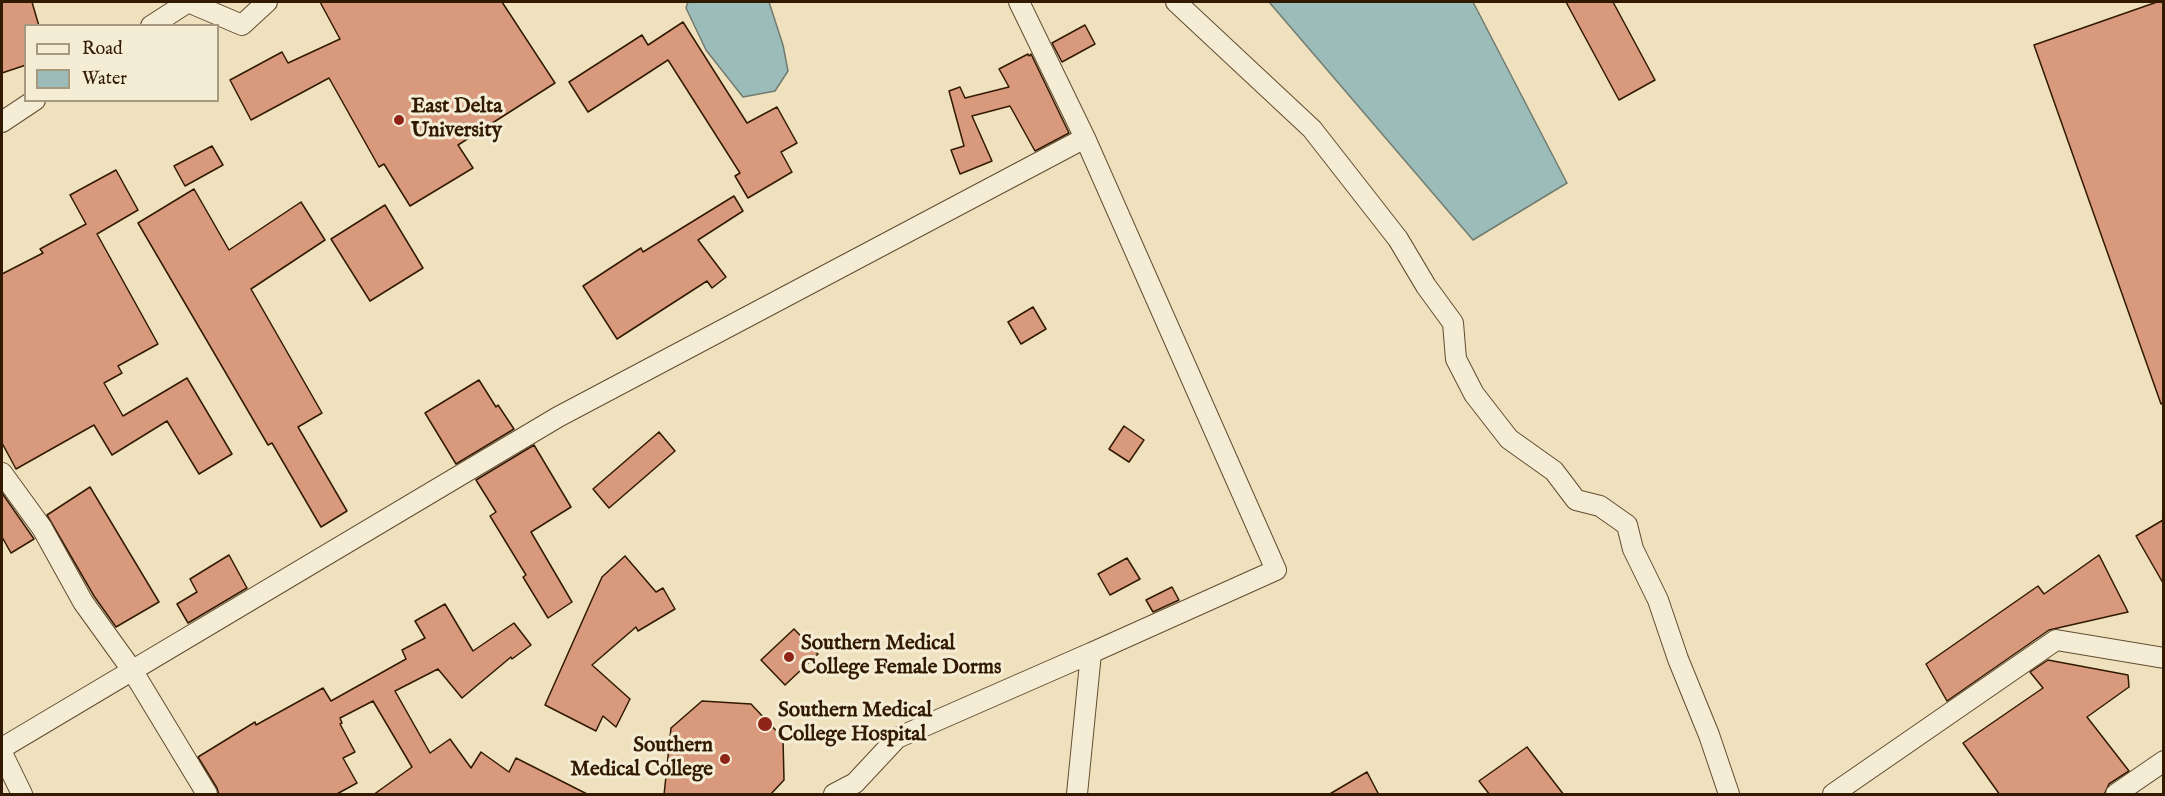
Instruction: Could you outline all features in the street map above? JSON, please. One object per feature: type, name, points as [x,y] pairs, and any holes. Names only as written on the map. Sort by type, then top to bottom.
[{"type":"street","points":[[154,24],[188,2],[242,25],[267,2]]},
{"type":"street","points":[[834,795],[855,783],[897,738],[1276,570],[1085,138],[1019,2]]},
{"type":"street","points":[[1176,2],[1312,129],[1398,240],[1426,286],[1453,323],[1456,359],[1474,394],[1509,440],[1554,471],[1576,500],[1600,507],[1627,525],[1633,549],[1658,600],[1678,659],[1710,735],[1729,795]]},
{"type":"street","points":[[2,122],[32,102]]},
{"type":"street","points":[[2,748],[558,417],[1085,138]]},
{"type":"street","points":[[2,473],[42,528],[83,602],[132,670],[207,795]]},
{"type":"street","points":[[1833,795],[2056,640],[2163,658]]},
{"type":"street","points":[[1077,795],[1090,653]]},
{"type":"street","points":[[2,753],[22,795]]},
{"type":"street","points":[[2116,795],[2163,761]]},
{"type":"water","points":[[688,2],[769,2],[783,45],[788,71],[775,91],[743,97],[706,50],[686,8]]},
{"type":"water","points":[[1269,2],[1473,2],[1567,183],[1473,240]]},
{"type":"building","points":[[2,2],[32,2],[38,24],[24,24],[24,66],[2,73]]},
{"type":"building","name":"East Delta University","points":[[320,2],[502,2],[555,83],[458,145],[473,168],[410,206],[384,164],[379,167],[329,78],[251,120],[230,80],[282,52],[288,63],[340,39]]},
{"type":"building","points":[[1566,2],[1613,2],[1655,80],[1619,100]]},
{"type":"building","points":[[2157,2],[2163,2],[2163,403],[2161,404],[2034,45]]},
{"type":"building","points":[[683,22],[747,123],[777,107],[797,143],[781,152],[792,172],[748,198],[735,176],[740,173],[668,60],[588,112],[569,82],[642,35],[648,45]]},
{"type":"building","points":[[1085,25],[1095,44],[1062,62],[1052,43]]},
{"type":"building","points":[[1028,54],[1029,56],[1031,54],[1069,133],[1035,151],[1010,106],[972,116],[992,161],[960,174],[951,150],[964,146],[949,91],[960,87],[965,98],[1009,87],[999,69]]},
{"type":"building","points":[[212,146],[223,165],[185,186],[174,166]]},
{"type":"building","points":[[116,170],[138,210],[97,234],[158,344],[118,366],[122,373],[104,383],[123,416],[187,378],[232,454],[199,474],[167,421],[112,455],[94,425],[16,469],[2,443],[2,274],[43,253],[40,249],[86,224],[70,195]]},
{"type":"building","points":[[194,189],[229,250],[301,202],[325,240],[251,289],[322,413],[298,427],[347,511],[321,527],[272,443],[268,445],[138,223]]},
{"type":"building","points":[[734,196],[743,211],[698,240],[726,277],[712,288],[707,281],[617,339],[583,286],[641,248],[643,252]]},
{"type":"building","points":[[385,205],[423,268],[370,301],[331,239]]},
{"type":"building","points":[[1033,307],[1046,329],[1021,344],[1008,322]]},
{"type":"building","points":[[479,380],[496,407],[498,405],[514,429],[456,464],[425,413]]},
{"type":"building","points":[[1124,426],[1144,440],[1129,462],[1109,449]]},
{"type":"building","points":[[659,432],[675,451],[609,508],[593,489]]},
{"type":"building","points":[[534,445],[571,507],[531,532],[572,602],[548,618],[523,577],[526,575],[490,516],[496,512],[476,480]]},
{"type":"building","points":[[90,487],[159,602],[116,627],[94,596],[47,515]]},
{"type":"building","points":[[2,493],[34,539],[11,553],[2,537]]},
{"type":"building","points":[[2163,520],[2163,583],[2136,536]]},
{"type":"building","points":[[229,555],[247,588],[188,623],[177,604],[197,592],[190,579]]},
{"type":"building","points":[[2099,555],[2128,612],[2049,630],[1947,701],[1926,664],[2038,586],[2044,594]]},
{"type":"building","points":[[625,556],[656,592],[663,588],[675,609],[638,631],[636,627],[592,665],[630,699],[616,727],[603,716],[596,731],[545,705],[602,577]]},
{"type":"building","points":[[1127,558],[1140,579],[1110,595],[1098,574]]},
{"type":"building","points":[[1172,587],[1179,600],[1153,612],[1146,600]]},
{"type":"building","points":[[445,604],[473,651],[514,623],[531,645],[512,659],[511,657],[462,698],[438,669],[395,691],[430,753],[450,739],[471,768],[481,752],[509,772],[516,758],[589,795],[373,795],[412,767],[373,701],[340,718],[342,723],[340,724],[355,752],[343,758],[357,783],[335,795],[219,795],[198,757],[255,722],[256,725],[323,688],[331,701],[406,659],[402,650],[425,638],[415,621]]},
{"type":"building","name":"Southern Medical College Female Dorms","points":[[794,629],[818,654],[785,685],[761,660]]},
{"type":"building","points":[[2048,660],[2128,675],[2129,687],[2087,717],[2129,771],[2109,784],[2104,795],[2000,795],[1963,743],[2043,688],[2030,672]]},
{"type":"building","name":"Southern Medical College","points":[[702,701],[751,704],[783,738],[784,780],[770,795],[664,795],[671,728]]},
{"type":"building","points":[[1527,747],[1564,795],[1490,795],[1479,781]]},
{"type":"building","points":[[1367,772],[1379,795],[1328,795]]},
{"type":"place","name":"East Delta University","points":[[399,120]]},
{"type":"place","name":"Southern Medical College Female Dorms","points":[[789,657]]},
{"type":"place","name":"Southern Medical College Hospital","points":[[765,724]]},
{"type":"place","name":"Southern Medical College","points":[[725,759]]}]
